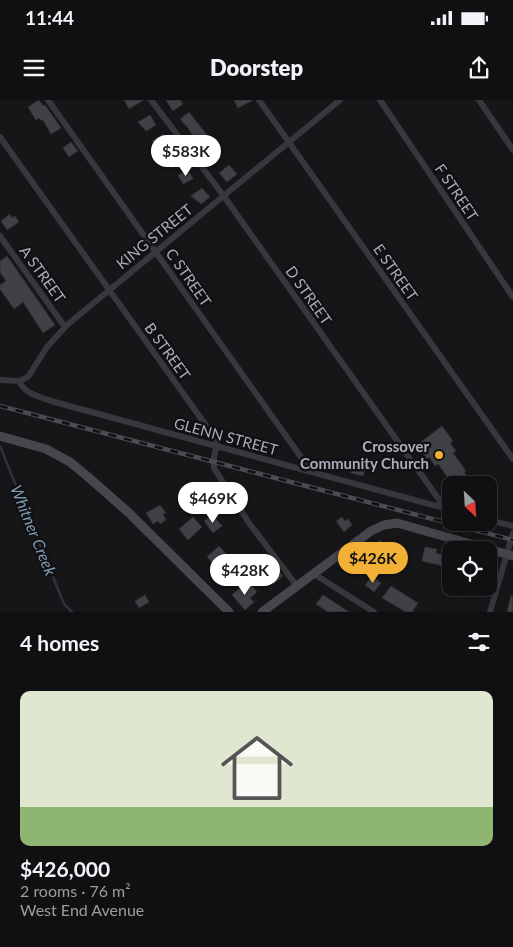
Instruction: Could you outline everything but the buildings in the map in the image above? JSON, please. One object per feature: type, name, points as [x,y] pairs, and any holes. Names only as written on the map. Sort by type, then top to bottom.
[{"type":"street","name":"C STREET","points":[[48,100],[303,460],[306,471]]},
{"type":"street","name":"D STREET","points":[[151,100],[223,195],[440,501],[440,507]]},
{"type":"street","name":"E STREET","points":[[259,100],[513,459]]},
{"type":"street","name":"KING STREET","points":[[19,381],[28,376],[47,348],[65,327],[108,289],[340,100]]},
{"type":"street","name":"F STREET","points":[[380,100],[513,298]]},
{"type":"street","points":[[479,100],[513,150]]},
{"type":"street","name":"B STREET","points":[[0,137],[215,438],[214,468],[249,523],[296,586]]},
{"type":"street","name":"A STREET","points":[[0,236],[65,327]]},
{"type":"street","points":[[0,380],[19,381]]},
{"type":"street","name":"GLENN STREET","points":[[19,381],[23,389],[31,394],[51,401],[440,507]]},
{"type":"street","points":[[0,436],[46,448],[70,462],[129,513],[229,612]]},
{"type":"street","points":[[498,522],[513,526]]},
{"type":"street","points":[[262,612],[371,531],[384,525],[397,524],[510,555]]},
{"type":"street","points":[[490,612],[502,568],[510,555],[513,533]]},
{"type":"street","points":[[314,574],[374,612]]},
{"type":"waterway","name":"Whitner Creek","points":[[0,446],[64,604],[72,612]]},
{"type":"railway","points":[[0,406],[513,540]]},
{"type":"place","name":"Crossover Community Church","points":[[439,455]]}]
